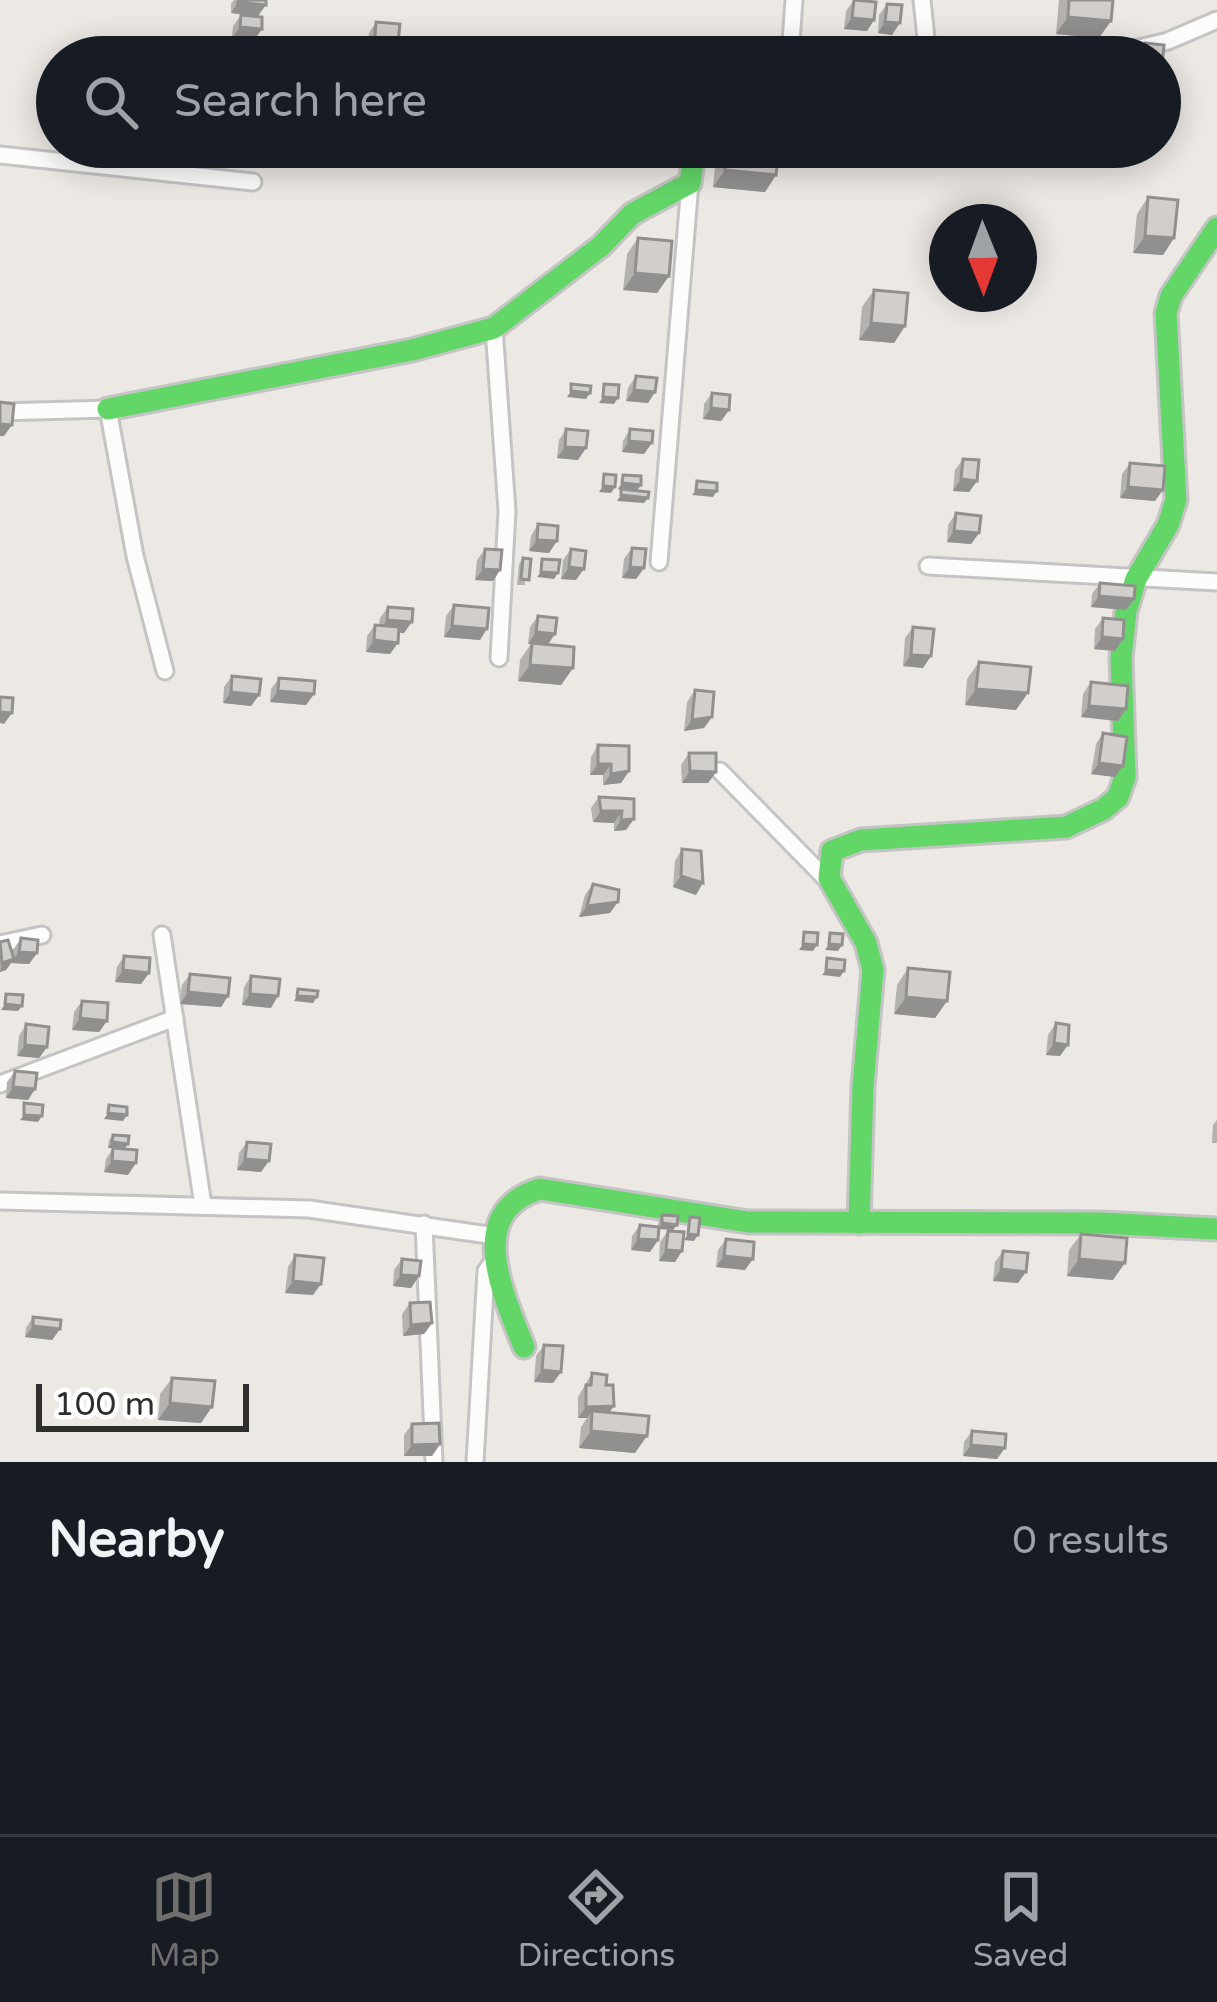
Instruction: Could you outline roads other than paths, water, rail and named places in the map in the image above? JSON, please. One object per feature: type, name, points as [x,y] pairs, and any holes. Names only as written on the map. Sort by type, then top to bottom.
[{"type":"street","points":[[791,36],[794,0]]},
{"type":"street","points":[[922,0],[926,36]]},
{"type":"street","points":[[1180,36],[1217,20]]},
{"type":"street","points":[[0,155],[36,159]]},
{"type":"street","points":[[122,168],[253,182]]},
{"type":"street","points":[[659,562],[692,168]]},
{"type":"street","points":[[0,412],[108,409],[412,350],[494,328],[601,246],[632,214],[690,183]]},
{"type":"street","points":[[826,878],[824,865],[832,851],[844,844],[1066,827],[1118,797],[1125,777],[1124,627],[1137,576],[1172,523],[1176,500],[1166,313],[1171,296],[1217,228]]},
{"type":"street","points":[[494,328],[507,511],[499,658]]},
{"type":"street","points":[[108,409],[135,556],[165,671]]},
{"type":"street","points":[[928,566],[1217,582]]},
{"type":"street","points":[[720,771],[826,878],[860,926],[870,952],[874,977],[864,1065],[859,1223]]},
{"type":"street","points":[[0,944],[42,935]]},
{"type":"street","points":[[162,935],[203,1204]]},
{"type":"street","points":[[0,1084],[175,1018]]},
{"type":"street","points":[[524,1347],[494,1261],[495,1236],[513,1197],[540,1190],[748,1222],[1102,1223],[1217,1229]]},
{"type":"street","points":[[0,1201],[309,1209],[495,1236]]},
{"type":"street","points":[[424,1224],[434,1462]]},
{"type":"street","points":[[475,1462],[486,1271],[494,1261]]}]
